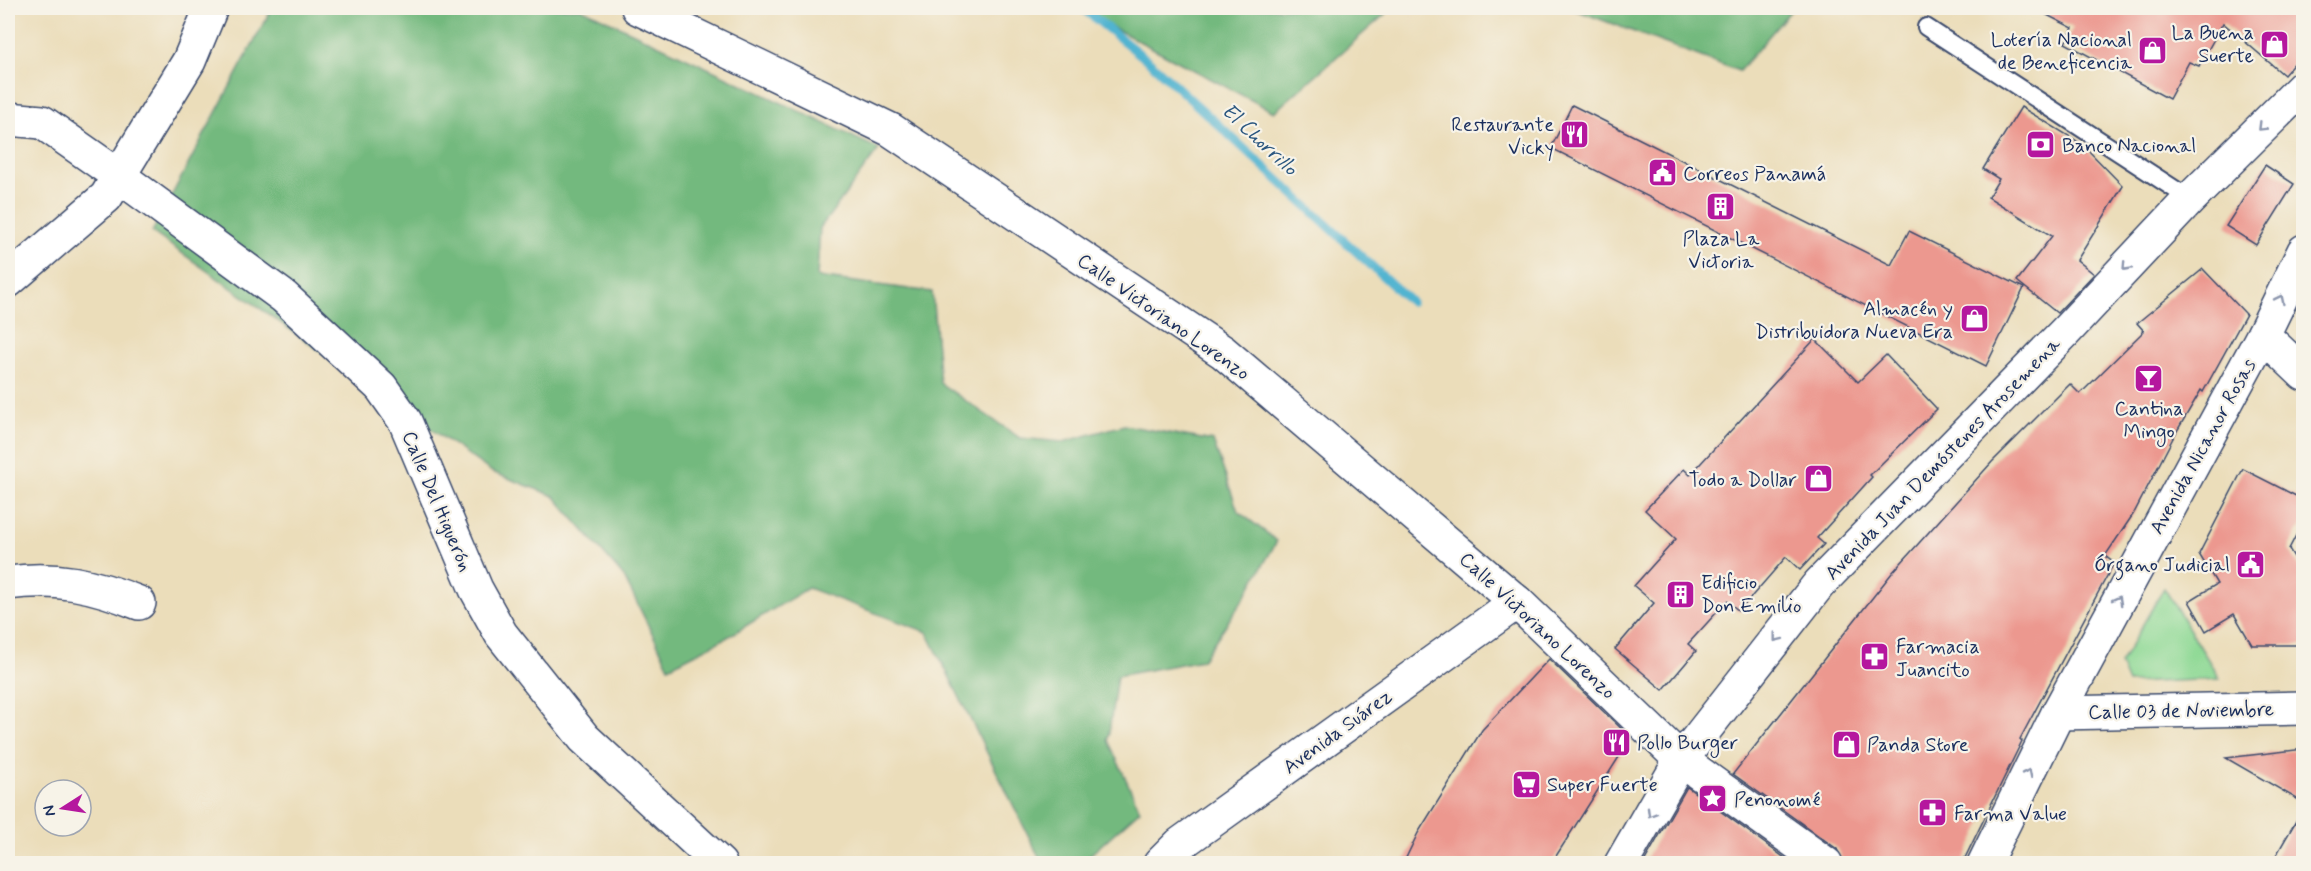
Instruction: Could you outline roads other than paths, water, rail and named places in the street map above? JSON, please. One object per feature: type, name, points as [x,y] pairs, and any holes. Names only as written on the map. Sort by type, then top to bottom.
[{"type":"street","points":[[8,281],[106,197],[189,61],[212,8]]},
{"type":"street","name":"Calle Victoriano Lorenzo","points":[[638,8],[891,129],[1223,352],[1517,602],[1681,760],[1826,864]]},
{"type":"street","name":"Avenida Juan Demóstenes Arosemena","points":[[1622,864],[1681,760],[1819,584],[2065,332],[2190,199],[2304,86]]},
{"type":"street","name":"Calle Del Higuerón","points":[[8,119],[42,122],[119,176],[284,297],[381,387],[405,421],[476,589],[501,634],[584,738],[720,864]]},
{"type":"street","name":"Avenida Nicanor Rosas","points":[[1984,864],[2058,713],[2263,335],[2304,251]]},
{"type":"street","points":[[2263,335],[2304,375]]},
{"type":"street","points":[[8,583],[71,581],[94,586],[139,603]]},
{"type":"street","name":"Avenida Suárez","points":[[1160,864],[1180,844],[1517,602]]},
{"type":"street","name":"Calle 03 de Noviembre","points":[[2058,713],[2304,708]]},
{"type":"lane","points":[[1926,27],[2190,199]]},
{"type":"waterway","name":"El Chorrillo","points":[[1082,8],[1151,63],[1411,302]]},
{"type":"place","name":"La Buena Suerte","points":[[2275,44]]},
{"type":"place","name":"Lotería Nacional de Beneficencia","points":[[2153,50]]},
{"type":"place","name":"Restaurante Vicky","points":[[1575,135]]},
{"type":"place","name":"Banco Nacional","points":[[2041,145]]},
{"type":"place","name":"Correos Panamá","points":[[1662,173]]},
{"type":"place","name":"Plaza La Victoria","points":[[1721,207]]},
{"type":"place","name":"Almacén y Distribuidora Nueva Era","points":[[1974,319]]},
{"type":"place","name":"Cantina Mingo","points":[[2149,378]]},
{"type":"place","name":"Todo a Dollar","points":[[1818,479]]},
{"type":"place","name":"Órgano Judicial","points":[[2251,564]]},
{"type":"place","name":"Edificio Don Emilio","points":[[1680,594]]},
{"type":"place","name":"Farmacia Juancito","points":[[1875,657]]},
{"type":"place","name":"Pollo Burger","points":[[1616,742]]},
{"type":"place","name":"Panda Store","points":[[1846,744]]},
{"type":"place","name":"Super Fuerte","points":[[1526,784]]},
{"type":"place","name":"Penonomé","points":[[1713,799]]},
{"type":"place","name":"Farma Value","points":[[1933,813]]}]
